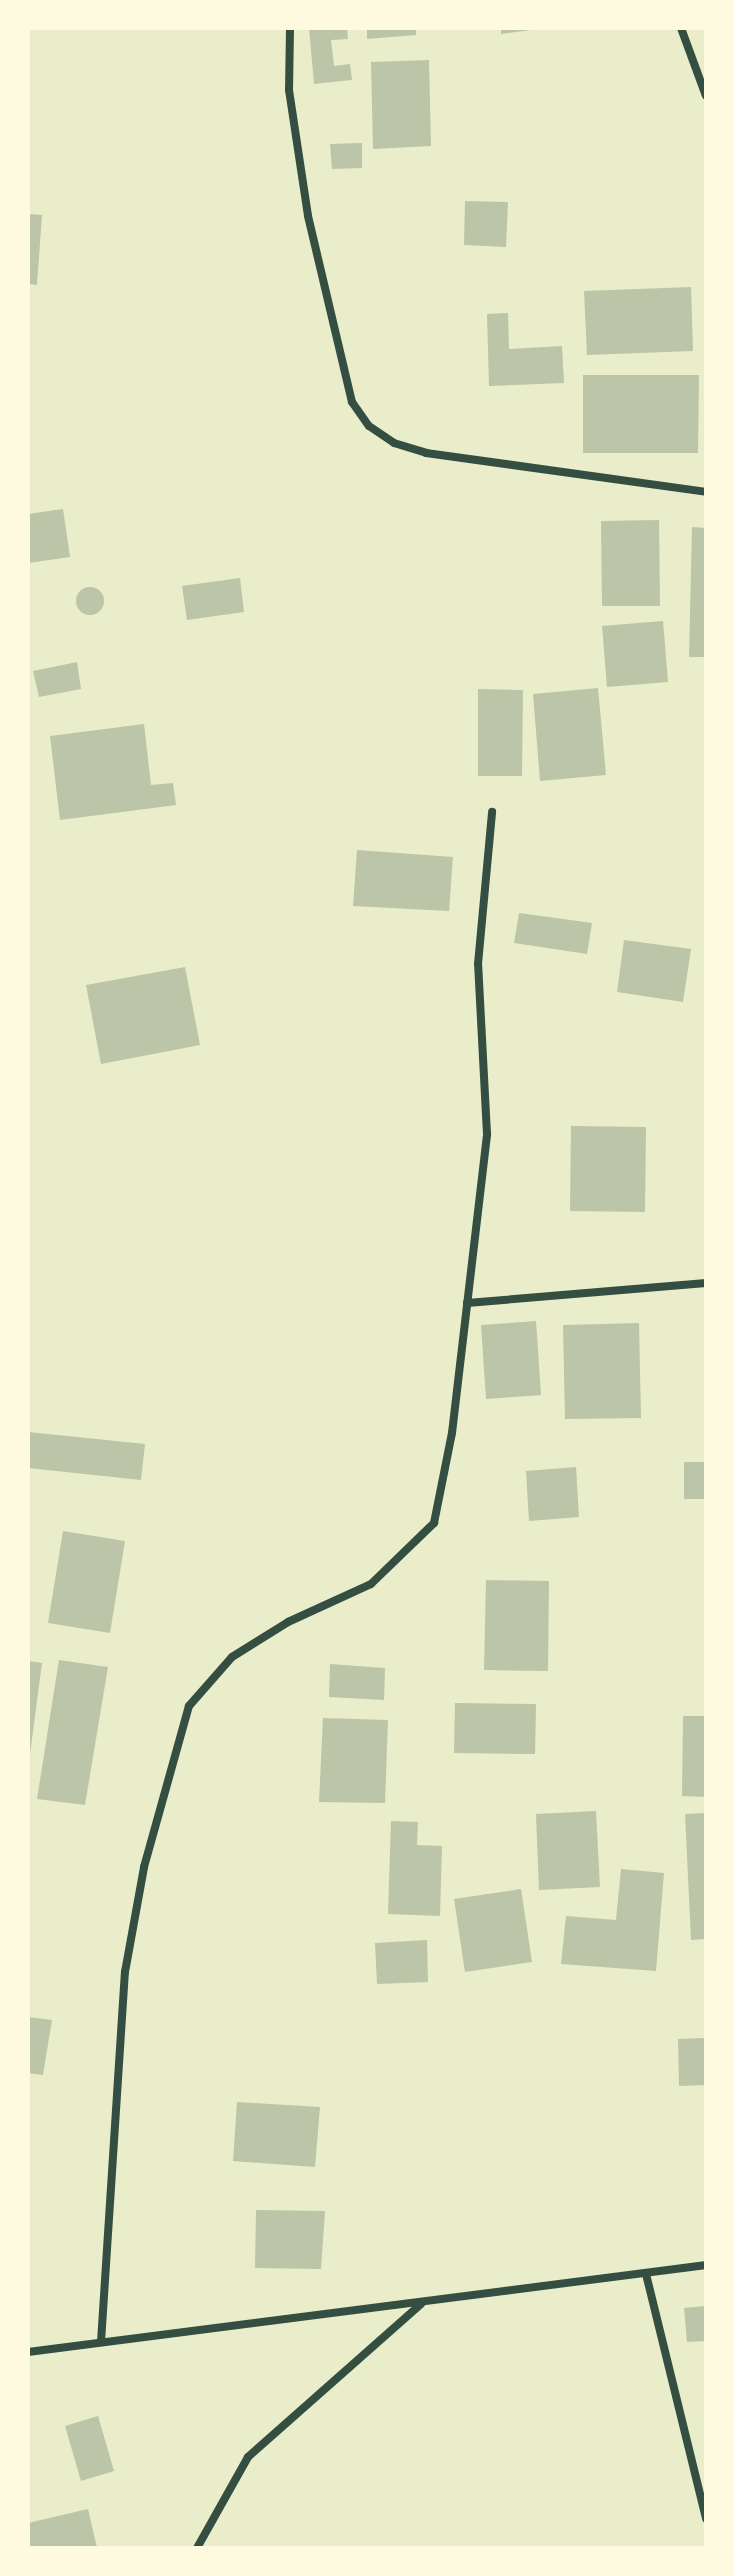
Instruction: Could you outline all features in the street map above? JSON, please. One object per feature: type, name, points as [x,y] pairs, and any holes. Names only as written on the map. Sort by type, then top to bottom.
[{"type":"street","points":[[290,28],[289,90],[308,216],[352,402],[369,426],[394,443],[426,453],[706,492]]},
{"type":"street","points":[[681,28],[706,96]]},
{"type":"street","points":[[101,2342],[125,1972],[144,1867],[189,1706],[232,1657],[288,1622],[371,1584],[434,1523],[452,1433],[487,1134],[478,964],[492,812]]},
{"type":"street","points":[[467,1303],[706,1283]]},
{"type":"street","points":[[28,2352],[421,2304],[706,2265]]},
{"type":"street","points":[[646,2274],[706,2519]]},
{"type":"street","points":[[197,2548],[248,2457],[421,2304]]},
{"type":"building","points":[[309,28],[347,28],[348,39],[331,40],[334,66],[350,64],[352,80],[314,84]]},
{"type":"building","points":[[367,28],[416,28],[416,35],[367,39]]},
{"type":"building","points":[[501,28],[531,28],[531,30],[501,34]]},
{"type":"building","points":[[429,60],[431,146],[373,149],[371,62]]},
{"type":"building","points":[[362,143],[362,168],[332,169],[330,144]]},
{"type":"building","points":[[465,201],[508,202],[506,247],[464,245]]},
{"type":"building","points":[[28,214],[42,215],[37,285],[28,284]]},
{"type":"building","points":[[691,287],[693,351],[587,355],[584,291]]},
{"type":"building","points":[[508,313],[509,349],[562,346],[564,383],[489,386],[487,314]]},
{"type":"building","points":[[583,375],[699,375],[698,453],[583,453]]},
{"type":"building","points":[[63,509],[70,557],[28,563],[28,514]]},
{"type":"building","points":[[659,520],[660,606],[602,606],[601,521]]},
{"type":"building","points":[[692,527],[706,528],[706,657],[689,657]]},
{"type":"building","points":[[240,578],[244,612],[187,620],[182,586]]},
{"type":"building","points":[[90,587],[100,591],[104,601],[100,611],[90,615],[80,611],[76,601],[80,591]]},
{"type":"building","points":[[663,621],[668,682],[607,687],[602,626]]},
{"type":"building","points":[[77,662],[81,689],[39,697],[33,671]]},
{"type":"building","points":[[598,688],[606,775],[540,781],[533,694]]},
{"type":"building","points":[[478,689],[523,690],[522,776],[478,776]]},
{"type":"building","points":[[144,724],[151,785],[173,783],[176,805],[60,820],[50,736]]},
{"type":"building","points":[[357,850],[453,857],[449,911],[353,906]]},
{"type":"building","points":[[519,913],[592,923],[587,954],[514,943]]},
{"type":"building","points":[[624,940],[691,949],[683,1002],[617,992]]},
{"type":"building","points":[[185,967],[200,1045],[101,1064],[86,985]]},
{"type":"building","points":[[571,1126],[646,1127],[645,1212],[570,1211]]},
{"type":"building","points":[[536,1321],[541,1395],[486,1399],[481,1325]]},
{"type":"building","points":[[639,1323],[641,1418],[565,1419],[563,1325]]},
{"type":"building","points":[[28,1432],[145,1444],[141,1480],[28,1468]]},
{"type":"building","points":[[684,1462],[706,1462],[706,1499],[684,1499]]},
{"type":"building","points":[[576,1467],[579,1517],[529,1521],[526,1471]]},
{"type":"building","points":[[63,1531],[125,1541],[110,1633],[48,1623]]},
{"type":"building","points":[[486,1580],[549,1581],[548,1671],[484,1670]]},
{"type":"building","points":[[59,1660],[108,1667],[85,1805],[37,1799]]},
{"type":"building","points":[[28,1661],[42,1663],[30,1754],[28,1754]]},
{"type":"building","points":[[330,1664],[385,1668],[384,1700],[329,1697]]},
{"type":"building","points":[[455,1703],[536,1704],[535,1754],[454,1753]]},
{"type":"building","points":[[683,1716],[706,1716],[706,1797],[682,1796]]},
{"type":"building","points":[[323,1718],[388,1720],[385,1803],[319,1802]]},
{"type":"building","points":[[596,1811],[600,1887],[539,1890],[536,1814]]},
{"type":"building","points":[[706,1813],[706,1939],[691,1940],[685,1814]]},
{"type":"building","points":[[391,1821],[418,1822],[417,1845],[442,1846],[440,1916],[388,1914]]},
{"type":"building","points":[[621,1869],[664,1873],[656,1971],[561,1964],[566,1916],[616,1920]]},
{"type":"building","points":[[521,1889],[532,1962],[465,1972],[454,1899]]},
{"type":"building","points":[[427,1940],[428,1982],[377,1984],[375,1943]]},
{"type":"building","points":[[28,2017],[52,2020],[43,2075],[28,2073]]},
{"type":"building","points":[[706,2038],[706,2085],[679,2086],[678,2039]]},
{"type":"building","points":[[237,2102],[320,2107],[315,2167],[233,2161]]},
{"type":"building","points":[[256,2210],[325,2211],[321,2269],[255,2268]]},
{"type":"building","points":[[706,2306],[706,2341],[687,2342],[684,2308]]},
{"type":"building","points":[[98,2416],[114,2471],[81,2481],[65,2426]]},
{"type":"building","points":[[88,2509],[97,2548],[28,2548],[28,2523]]}]
